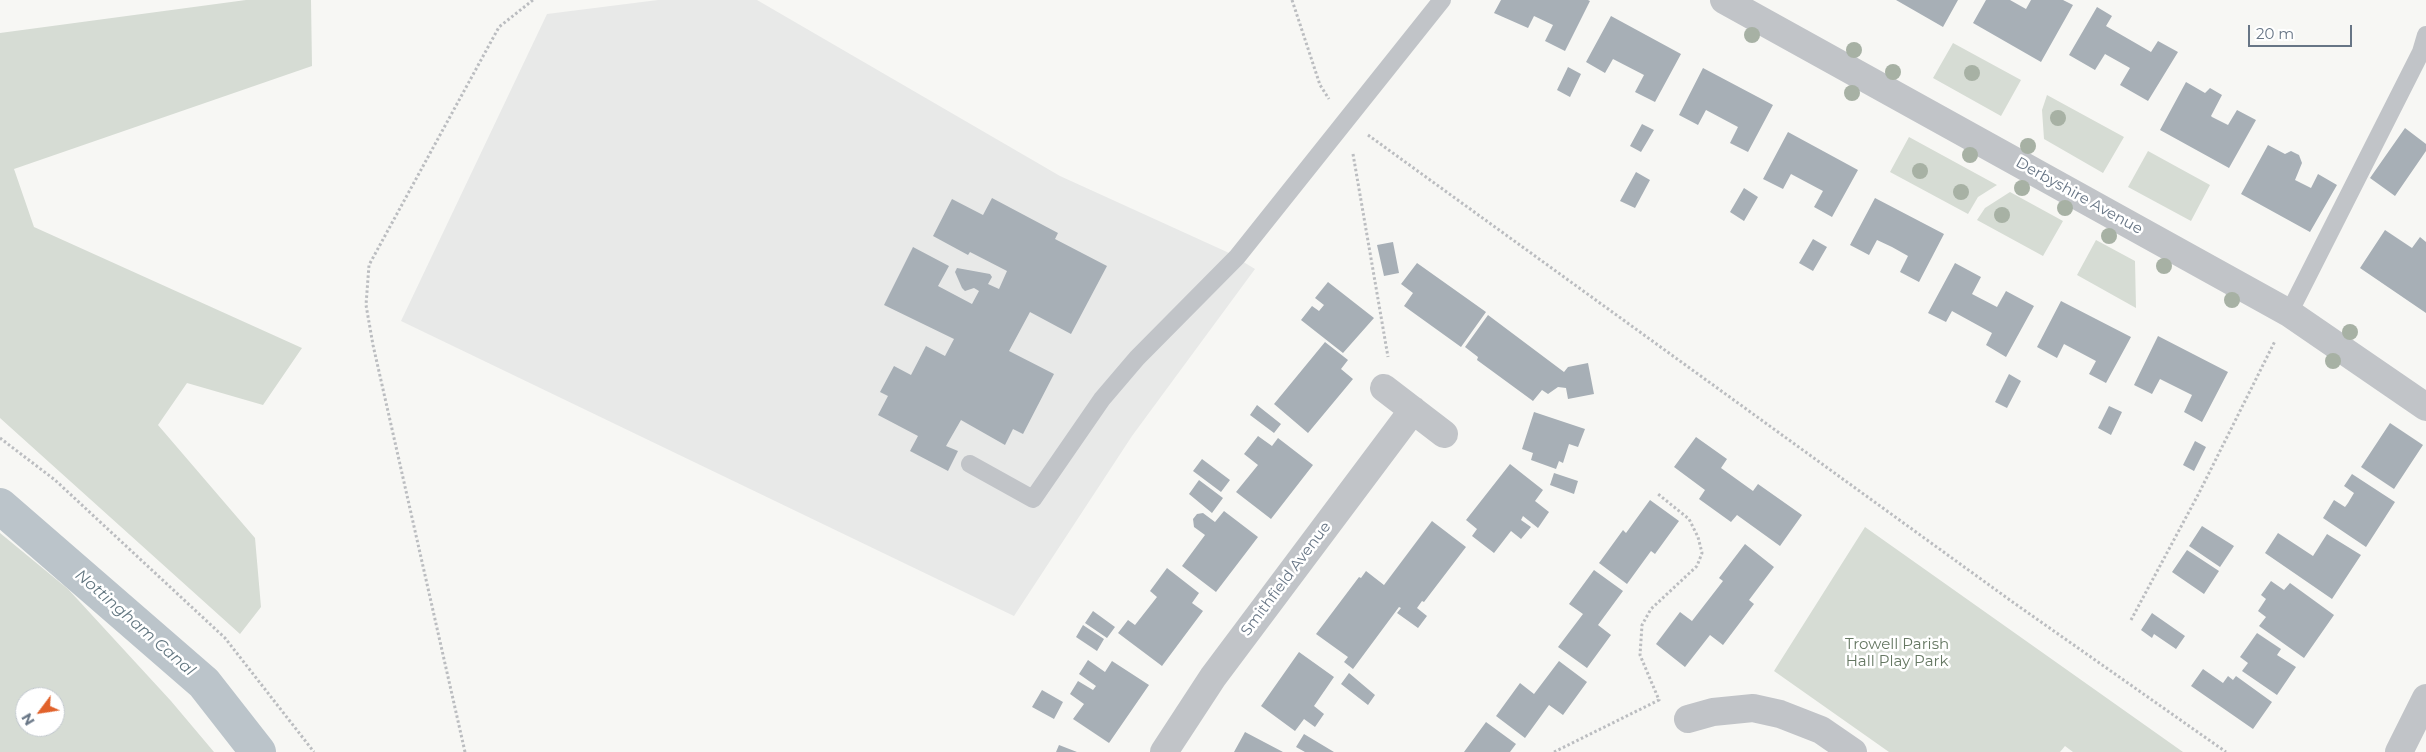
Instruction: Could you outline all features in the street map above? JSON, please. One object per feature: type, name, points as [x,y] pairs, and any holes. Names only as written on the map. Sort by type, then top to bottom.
[{"type":"street","name":"Derbyshire Avenue","points":[[1724,0],[2289,313],[2426,407]]},
{"type":"street","points":[[1384,388],[1444,434]]},
{"type":"street","name":"Smithfield Avenue","points":[[1164,752],[1213,677],[1413,410]]},
{"type":"street","points":[[2399,752],[2426,698]]},
{"type":"street","points":[[1688,719],[1713,712],[1753,708],[1780,714],[1821,730],[1853,752]]},
{"type":"lane","points":[[970,464],[1033,499],[1102,399],[1137,358],[1237,257],[1442,0]]},
{"type":"lane","points":[[2289,313],[2421,52],[2426,35]]},
{"type":"path","points":[[465,752],[373,344],[366,305],[368,273],[369,265],[499,27],[533,0]]},
{"type":"path","points":[[1292,0],[1320,85],[1343,125],[1352,149],[1391,372],[1384,388]]},
{"type":"path","points":[[1343,125],[2226,752]]},
{"type":"path","points":[[2131,620],[2199,493],[2289,313]]},
{"type":"path","points":[[0,438],[55,480],[225,638],[314,752]]},
{"type":"path","points":[[1554,752],[1659,700],[1640,655],[1642,625],[1651,609],[1696,566],[1702,553],[1698,537],[1688,519],[1658,494]]},
{"type":"shaded area","points":[[658,0],[757,0],[1060,176],[1227,252],[1255,269],[1132,436],[1014,616],[401,321],[547,14]]},
{"type":"green space","points":[[246,0],[311,0],[312,66],[14,169],[34,227],[302,348],[263,405],[187,383],[158,425],[255,538],[261,607],[240,634],[0,418],[0,33]]},
{"type":"green space","points":[[1953,43],[2021,80],[2001,116],[1933,78]]},
{"type":"green space","points":[[2047,95],[2124,137],[2103,173],[2044,139],[2042,110]]},
{"type":"green space","points":[[1909,137],[1997,185],[1978,197],[1968,214],[1890,172]]},
{"type":"green space","points":[[2148,151],[2210,185],[2191,221],[2128,187]]},
{"type":"green space","points":[[2010,192],[2063,221],[2043,256],[1977,220],[1985,208]]},
{"type":"green space","points":[[2096,240],[2135,261],[2136,308],[2077,275]]},
{"type":"green space","name":"Trowell Parish Hall Play Park","points":[[1865,527],[2183,752],[2073,752],[2065,746],[2060,752],[1889,752],[1774,671]]},
{"type":"green space","points":[[0,533],[68,589],[171,701],[214,752],[0,752]]},
{"type":"building","points":[[1501,0],[1590,1],[1565,51],[1545,41],[1553,25],[1534,16],[1528,28],[1494,13]]},
{"type":"building","points":[[1896,0],[1958,0],[1943,27]]},
{"type":"building","points":[[1986,0],[2010,0],[2026,9],[2031,0],[2063,0],[2073,5],[2041,62],[1973,23]]},
{"type":"building","points":[[2097,7],[2112,16],[2106,26],[2151,52],[2158,41],[2178,52],[2148,101],[2120,85],[2130,68],[2105,54],[2095,70],[2069,55]]},
{"type":"building","points":[[1611,16],[1681,54],[1655,102],[1635,92],[1644,75],[1613,59],[1605,73],[1586,62]]},
{"type":"building","points":[[1568,67],[1581,74],[1570,97],[1557,90]]},
{"type":"building","points":[[1703,68],[1773,105],[1748,152],[1730,143],[1738,127],[1706,110],[1698,125],[1679,115]]},
{"type":"building","points":[[2186,82],[2205,93],[2210,88],[2222,95],[2212,117],[2228,125],[2237,110],[2256,120],[2229,168],[2160,130]]},
{"type":"building","points":[[1642,124],[1654,130],[1641,152],[1630,146]]},
{"type":"building","points":[[2405,128],[2426,144],[2426,151],[2395,196],[2370,178]]},
{"type":"building","points":[[1788,132],[1858,170],[1832,217],[1814,207],[1823,191],[1791,174],[1783,189],[1763,179]]},
{"type":"building","points":[[2268,145],[2285,154],[2291,151],[2299,155],[2302,163],[2295,180],[2311,188],[2318,174],[2337,185],[2310,232],[2241,194]]},
{"type":"building","points":[[1636,172],[1650,180],[1635,208],[1620,201]]},
{"type":"building","points":[[1744,188],[1758,197],[1744,221],[1730,212]]},
{"type":"building","points":[[992,198],[1058,233],[1055,239],[1107,266],[1071,334],[1030,312],[1009,351],[1054,374],[1023,434],[1013,429],[1005,445],[961,420],[946,446],[958,451],[948,471],[910,451],[918,436],[878,415],[888,396],[880,392],[894,366],[911,375],[926,346],[945,356],[954,339],[884,305],[913,247],[949,266],[938,286],[972,304],[979,291],[974,288],[965,291],[962,288],[955,272],[957,268],[990,274],[992,277],[988,284],[999,289],[1007,271],[970,252],[968,255],[933,236],[952,199],[983,215]]},
{"type":"building","points":[[1875,198],[1944,234],[1919,282],[1900,272],[1908,256],[1892,247],[1877,240],[1869,255],[1850,245]]},
{"type":"building","points":[[2385,230],[2412,248],[2420,237],[2426,242],[2426,313],[2360,268]]},
{"type":"building","points":[[1813,239],[1827,247],[1813,271],[1799,263]]},
{"type":"building","points":[[1393,242],[1399,273],[1384,276],[1377,245]]},
{"type":"building","points":[[1417,263],[1486,312],[1461,347],[1404,306],[1413,293],[1401,284]]},
{"type":"building","points":[[1955,263],[1981,277],[1972,294],[1997,307],[2006,291],[2034,306],[2006,357],[1986,345],[1992,333],[1952,311],[1946,322],[1928,313]]},
{"type":"building","points":[[1328,282],[1374,318],[1343,353],[1301,320],[1312,306],[1319,311],[1324,305],[1315,298]]},
{"type":"building","points":[[2061,301],[2131,337],[2106,383],[2089,374],[2096,361],[2064,344],[2057,358],[2037,347]]},
{"type":"building","points":[[1488,315],[1564,372],[1568,367],[1588,363],[1594,394],[1568,399],[1566,388],[1558,387],[1548,394],[1542,390],[1533,401],[1477,360],[1478,357],[1465,347]]},
{"type":"building","points":[[2158,336],[2228,372],[2202,422],[2184,412],[2192,395],[2160,379],[2152,394],[2134,385]]},
{"type":"building","points":[[1325,342],[1348,360],[1341,369],[1353,379],[1308,433],[1274,404]]},
{"type":"building","points":[[2009,374],[2021,381],[2007,408],[1995,402]]},
{"type":"building","points":[[1257,405],[1281,424],[1274,433],[1250,415]]},
{"type":"building","points":[[2109,406],[2122,412],[2111,435],[2098,428]]},
{"type":"building","points":[[1534,412],[1585,429],[1578,447],[1569,444],[1563,463],[1559,461],[1556,469],[1531,460],[1533,453],[1522,449]]},
{"type":"building","points":[[2390,423],[2423,445],[2394,489],[2361,467]]},
{"type":"building","points":[[1258,436],[1272,446],[1278,438],[1313,465],[1271,519],[1236,492],[1258,465],[1244,454]]},
{"type":"building","points":[[1696,437],[1727,459],[1721,468],[1753,491],[1758,484],[1802,515],[1780,546],[1737,515],[1731,522],[1699,499],[1705,490],[1674,467]]},
{"type":"building","points":[[2195,441],[2206,447],[2194,471],[2183,465]]},
{"type":"building","points":[[1202,459],[1230,480],[1221,492],[1193,471]]},
{"type":"building","points":[[1510,464],[1543,490],[1535,501],[1549,512],[1538,528],[1523,516],[1521,520],[1531,527],[1521,539],[1511,531],[1494,553],[1472,536],[1477,529],[1466,520]]},
{"type":"building","points":[[1554,473],[1578,481],[1574,494],[1550,485]]},
{"type":"building","points":[[2352,474],[2395,502],[2366,547],[2323,518],[2334,500],[2345,507],[2348,503],[2354,493],[2344,486]]},
{"type":"building","points":[[1199,480],[1223,498],[1212,513],[1189,494]]},
{"type":"building","points":[[1650,500],[1679,521],[1655,554],[1651,551],[1627,584],[1599,563],[1623,530],[1626,533]]},
{"type":"building","points":[[1224,511],[1258,537],[1216,592],[1182,566],[1205,535],[1194,527],[1193,519],[1197,514],[1203,513],[1215,522]]},
{"type":"building","points":[[1432,521],[1466,547],[1424,602],[1422,601],[1417,608],[1427,616],[1418,628],[1397,613],[1401,608],[1399,607],[1353,669],[1344,662],[1348,657],[1316,634],[1359,577],[1361,578],[1366,571],[1384,585]]},
{"type":"building","points":[[2202,526],[2234,546],[2220,567],[2189,546]]},
{"type":"building","points":[[2278,533],[2313,556],[2327,534],[2361,555],[2332,599],[2265,553]]},
{"type":"building","points":[[1745,544],[1774,567],[1749,600],[1754,604],[1723,645],[1710,635],[1685,667],[1656,644],[1680,612],[1692,621],[1723,581],[1719,578]]},
{"type":"building","points":[[2187,550],[2219,571],[2204,594],[2172,572]]},
{"type":"building","points":[[1167,568],[1199,593],[1192,603],[1203,611],[1162,666],[1118,633],[1128,620],[1135,625],[1157,597],[1150,591]]},
{"type":"building","points":[[1594,570],[1623,591],[1598,625],[1611,635],[1587,668],[1558,647],[1583,614],[1569,604]]},
{"type":"building","points":[[2271,581],[2284,590],[2290,583],[2334,615],[2304,658],[2259,626],[2266,617],[2258,611],[2266,599],[2261,595]]},
{"type":"building","points":[[1093,611],[1115,627],[1107,638],[1085,623]]},
{"type":"building","points":[[2152,613],[2185,636],[2176,649],[2154,634],[2152,638],[2141,630]]},
{"type":"building","points":[[1083,625],[1104,639],[1097,651],[1076,637]]},
{"type":"building","points":[[2257,633],[2281,649],[2277,655],[2296,667],[2277,695],[2242,671],[2248,663],[2240,657]]},
{"type":"building","points":[[1299,652],[1334,677],[1314,706],[1324,714],[1315,727],[1304,719],[1295,731],[1261,706]]},
{"type":"building","points":[[1088,660],[1105,672],[1112,661],[1149,685],[1109,743],[1073,719],[1084,704],[1070,694],[1078,681],[1093,690],[1096,686],[1079,674]]},
{"type":"building","points":[[1559,661],[1587,682],[1563,715],[1549,705],[1525,738],[1496,716],[1520,683],[1534,694]]},
{"type":"building","points":[[2203,669],[2223,683],[2228,676],[2233,680],[2236,676],[2272,702],[2253,729],[2191,686]]},
{"type":"building","points":[[1349,673],[1375,695],[1368,705],[1341,684]]},
{"type":"building","points":[[1042,690],[1063,702],[1054,719],[1032,707]]},
{"type":"building","points":[[1486,722],[1516,744],[1510,752],[1464,752]]},
{"type":"building","points":[[1245,732],[1283,752],[1234,752]]},
{"type":"building","points":[[1304,734],[1334,752],[1305,752],[1296,747]]},
{"type":"building","points":[[1059,745],[1077,752],[1056,752]]},
{"type":"waterway","name":"Nottingham Canal","points":[[0,506],[204,683],[258,752]]}]
